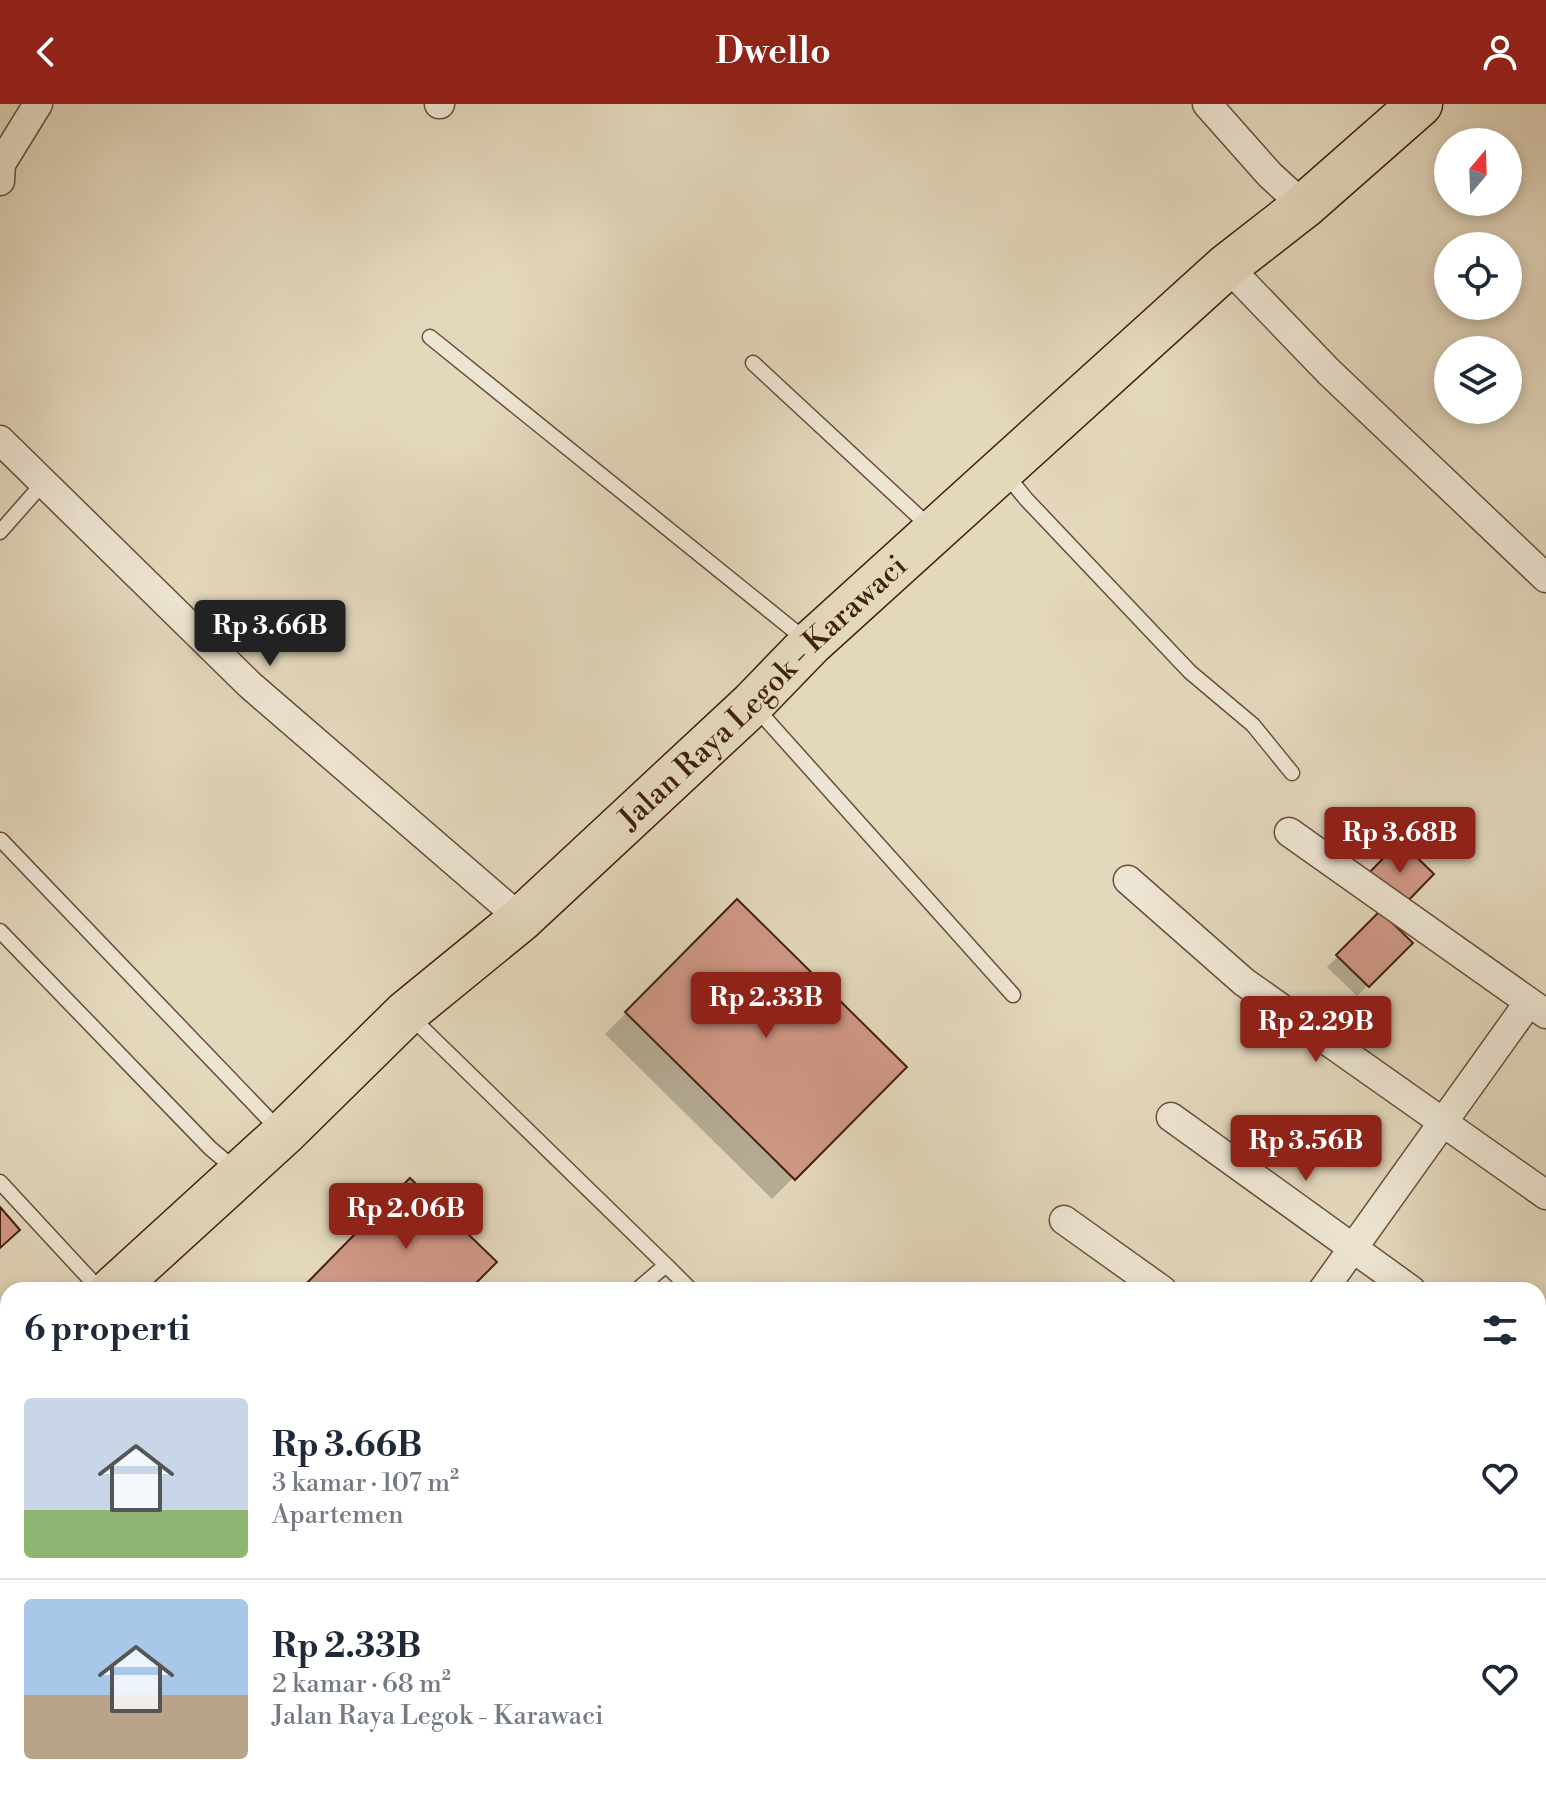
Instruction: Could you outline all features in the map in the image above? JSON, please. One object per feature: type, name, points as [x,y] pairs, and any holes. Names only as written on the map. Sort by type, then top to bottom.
[{"type":"main road","name":"Jalan Raya Legok - Karawaci","points":[[121,1282],[283,1134],[406,1013],[521,919],[752,704],[811,643],[1227,266],[1304,206],[1420,104]]},
{"type":"street","points":[[0,181],[1,164],[38,104]]},
{"type":"street","points":[[1207,104],[1270,175],[1304,206]]},
{"type":"street","points":[[1227,266],[1329,372],[1546,578]]},
{"type":"street","points":[[0,440],[250,685],[521,919]]},
{"type":"street","points":[[1289,832],[1537,1008],[1443,1122],[1329,1282]]},
{"type":"street","points":[[1128,880],[1244,982],[1546,1195]]},
{"type":"street","points":[[1171,1117],[1400,1282]]},
{"type":"street","points":[[1064,1220],[1151,1282]]},
{"type":"lane","points":[[430,337],[811,643]]},
{"type":"lane","points":[[753,363],[935,531]]},
{"type":"lane","points":[[1004,471],[1026,499],[1190,672],[1253,725],[1292,773]]},
{"type":"lane","points":[[0,532],[44,482]]},
{"type":"lane","points":[[752,704],[1013,995]]},
{"type":"lane","points":[[1,840],[283,1134]]},
{"type":"lane","points":[[0,931],[210,1148],[240,1174]]},
{"type":"lane","points":[[406,1013],[683,1282]]},
{"type":"lane","points":[[0,1182],[93,1282]]},
{"type":"lane","points":[[646,1282],[666,1265]]},
{"type":"building","points":[[1400,841],[1434,874],[1400,909],[1366,876]]},
{"type":"building","points":[[737,899],[907,1067],[795,1180],[625,1012]]},
{"type":"building","points":[[1380,911],[1413,943],[1369,987],[1336,955]]},
{"type":"building","points":[[410,1178],[497,1262],[477,1282],[308,1282]]},
{"type":"building","points":[[0,1207],[20,1230],[0,1248]]}]
